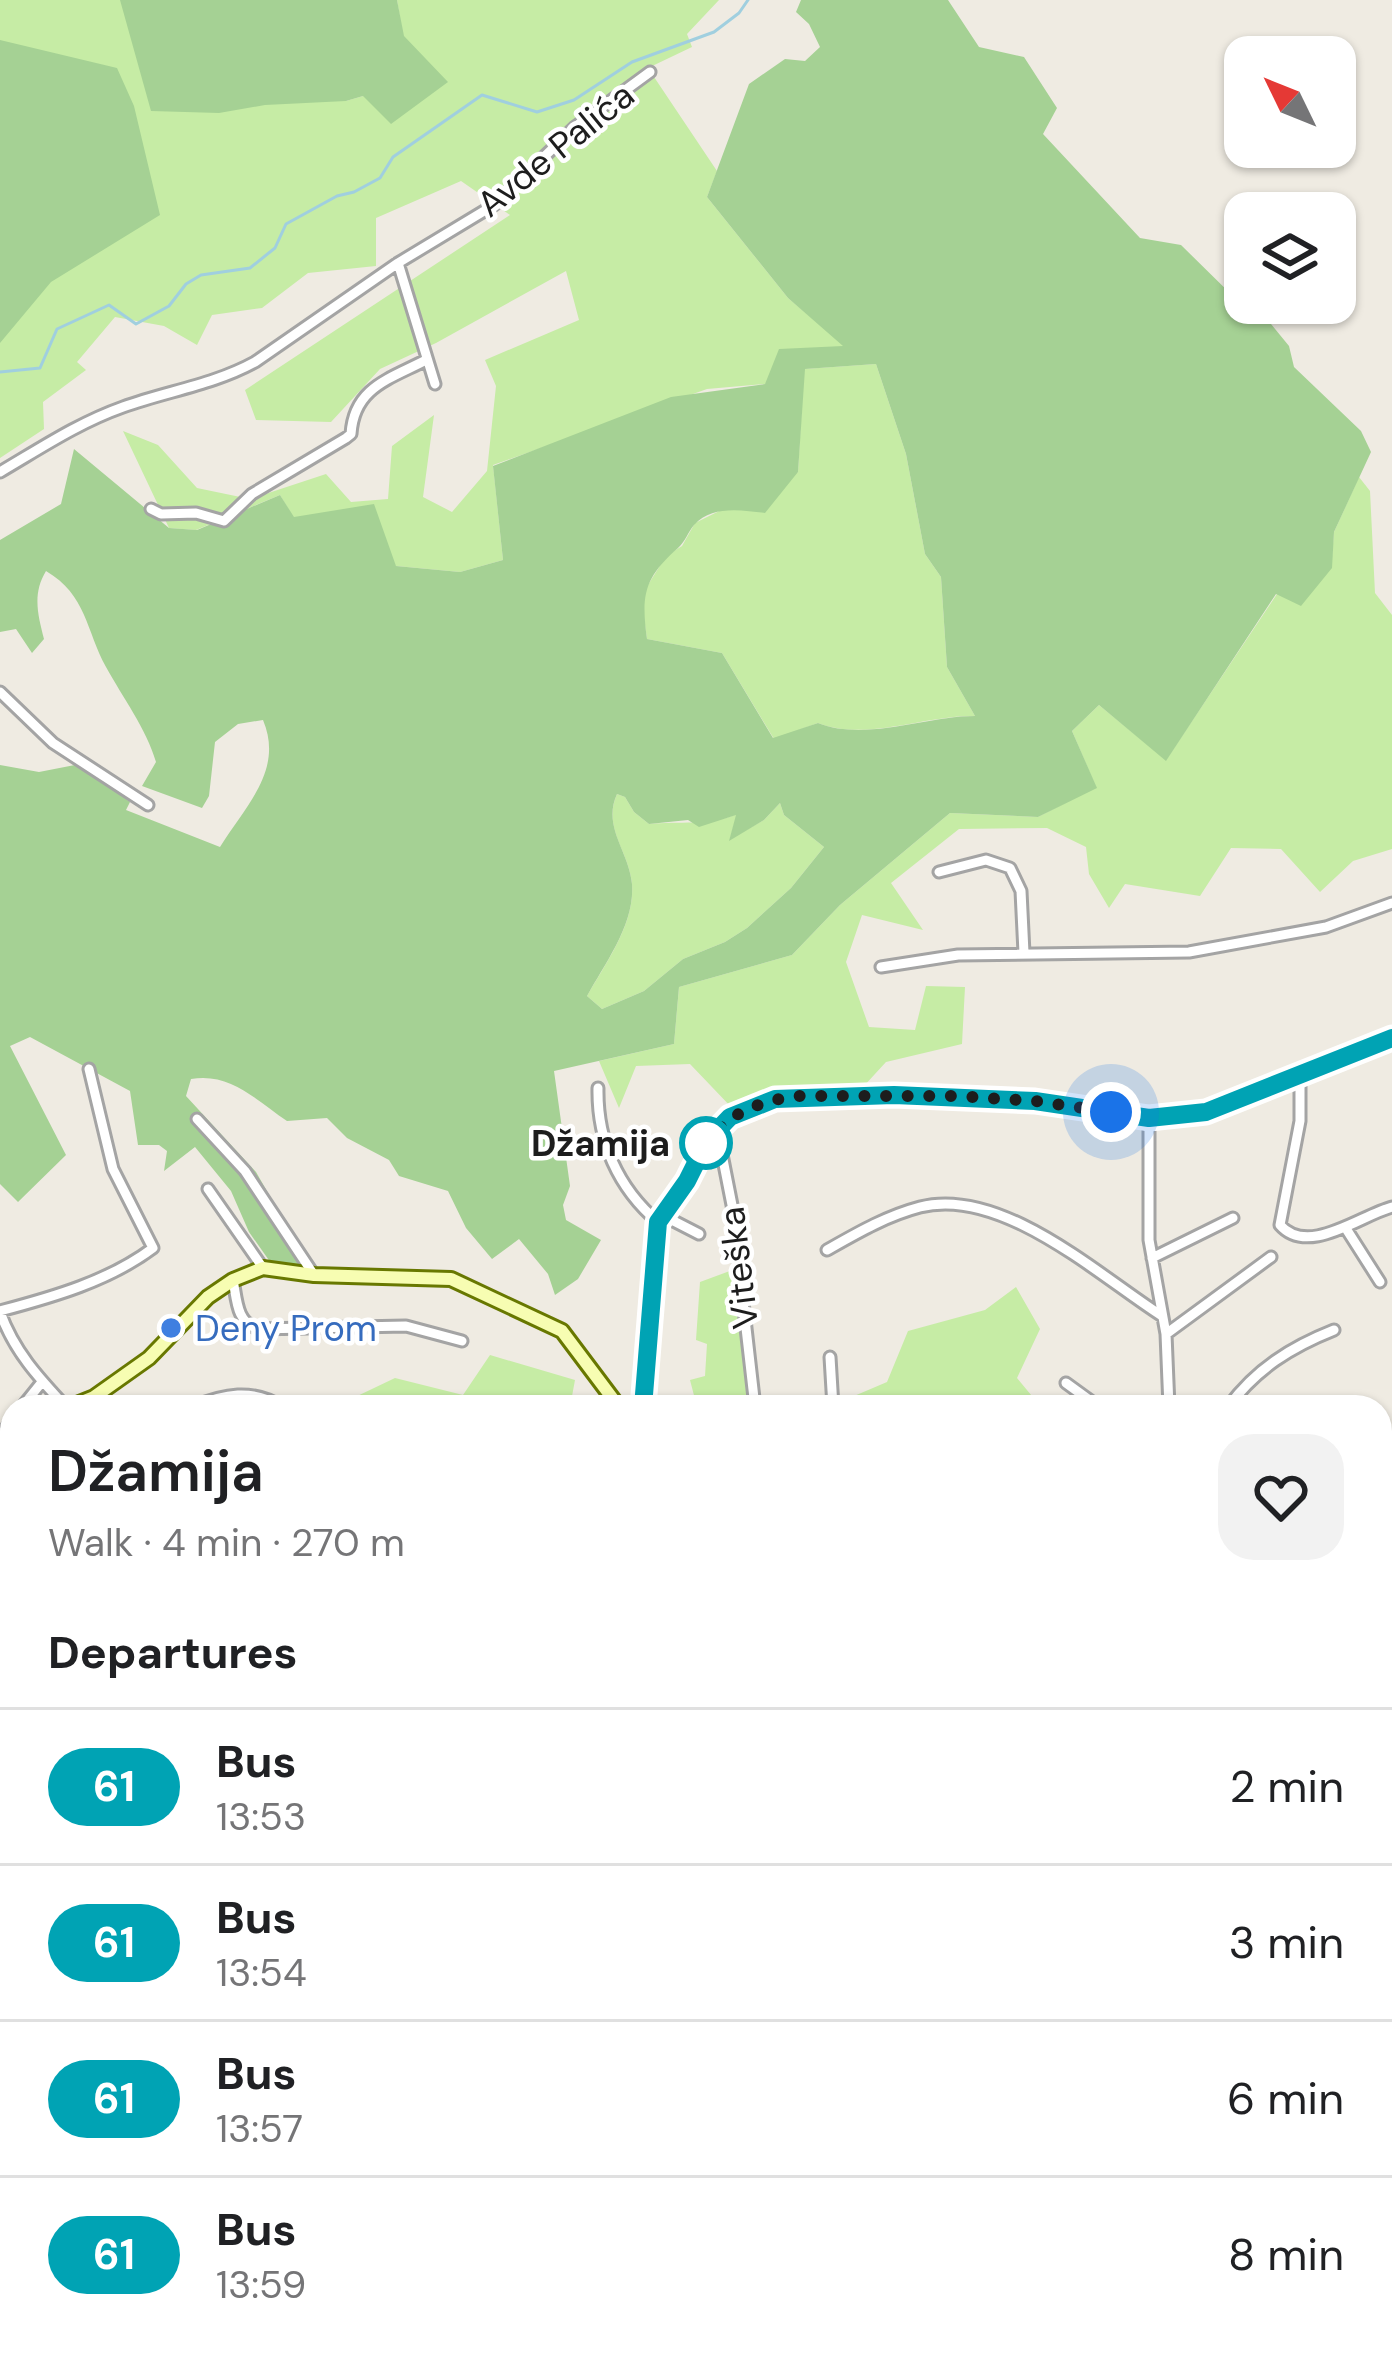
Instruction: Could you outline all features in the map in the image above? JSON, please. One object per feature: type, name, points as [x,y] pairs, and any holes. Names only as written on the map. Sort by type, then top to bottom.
[{"type":"street","name":"Avde Palića","points":[[0,472],[66,430],[243,369],[398,262],[494,205],[575,127],[650,72]]},
{"type":"street","points":[[398,262],[435,384]]},
{"type":"street","points":[[151,509],[224,521],[252,494],[346,438],[351,434],[352,413],[370,391],[426,360]]},
{"type":"street","points":[[0,692],[52,743],[148,805]]},
{"type":"street","points":[[939,872],[986,860],[1010,868],[1021,891],[1024,953]]},
{"type":"street","points":[[881,968],[958,955],[1189,952],[1326,927],[1392,903]]},
{"type":"street","points":[[644,1395],[660,1218],[717,1129],[753,1106],[798,1096],[956,1096],[1035,1101],[1149,1118],[1206,1112],[1392,1038]]},
{"type":"street","points":[[56,1395],[8,1336],[0,1311],[96,1281],[153,1248],[113,1169],[89,1069]]},
{"type":"street","points":[[1300,1076],[1300,1121],[1280,1225],[1286,1232],[1309,1237],[1392,1207]]},
{"type":"street","points":[[598,1088],[610,1159],[642,1208],[699,1234]]},
{"type":"street","points":[[1149,1118],[1147,1195],[1166,1334],[1169,1395]]},
{"type":"street","points":[[196,1119],[245,1171],[314,1275]]},
{"type":"street","name":"Viteška","points":[[717,1129],[734,1222],[754,1395]]},
{"type":"street","points":[[208,1189],[263,1268]]},
{"type":"street","points":[[826,1250],[876,1222],[924,1206],[950,1204],[1026,1226],[1162,1316]]},
{"type":"street","points":[[1152,1258],[1234,1218]]},
{"type":"street","points":[[1345,1227],[1380,1282]]},
{"type":"street","points":[[1166,1334],[1271,1257]]},
{"type":"street","points":[[97,1395],[148,1358],[208,1297],[263,1268],[314,1275],[451,1279],[562,1331],[610,1395]]},
{"type":"street","points":[[233,1280],[241,1318],[258,1329],[406,1326],[462,1341]]},
{"type":"street","points":[[1240,1395],[1274,1360],[1334,1330]]},
{"type":"street","points":[[830,1357],[832,1395]]},
{"type":"street","points":[[32,1395],[42,1382]]},
{"type":"street","points":[[1066,1383],[1082,1395]]},
{"type":"green space","points":[[0,0],[385,0],[346,101],[363,96],[403,36],[397,0],[719,0],[687,34],[692,47],[648,68],[717,171],[707,197],[788,298],[845,346],[765,384],[707,389],[493,465],[503,560],[460,572],[396,566],[293,517],[280,495],[196,530],[169,528],[123,431],[158,445],[197,488],[250,499],[326,474],[351,502],[388,499],[392,446],[434,415],[423,497],[452,512],[487,471],[496,386],[485,360],[579,320],[566,271],[380,369],[331,422],[256,420],[245,390],[510,215],[461,181],[376,218],[376,266],[308,273],[262,308],[212,315],[197,345],[164,326],[115,317],[77,362],[86,370],[43,402],[44,429],[0,458]]},
{"type":"green space","points":[[120,0],[397,0],[404,36],[448,82],[391,124],[363,96],[219,113],[151,111]]},
{"type":"green space","points":[[801,0],[948,0],[979,47],[1024,57],[1057,108],[1043,134],[1140,238],[1181,245],[1224,287],[1224,324],[1271,324],[1289,346],[1294,367],[1361,431],[1371,452],[1334,532],[1332,568],[1301,606],[1276,594],[1166,761],[1099,705],[1072,731],[1097,788],[1038,817],[950,813],[840,905],[792,955],[679,987],[674,1044],[554,1071],[570,1186],[563,1205],[566,1220],[601,1240],[578,1279],[555,1295],[548,1274],[519,1239],[492,1259],[466,1228],[448,1191],[399,1176],[389,1160],[347,1138],[327,1118],[287,1121],[230,1084],[191,1079],[186,1096],[256,1172],[312,1270],[273,1266],[249,1232],[231,1191],[195,1147],[164,1171],[167,1151],[159,1145],[138,1145],[130,1091],[30,1037],[10,1046],[66,1155],[18,1202],[0,1184],[0,765],[39,772],[80,764],[130,802],[126,810],[220,847],[251,802],[269,755],[263,720],[238,724],[215,742],[209,796],[202,808],[142,786],[156,762],[152,749],[70,591],[46,571],[38,596],[44,639],[32,653],[16,629],[0,632],[0,540],[61,504],[74,449],[169,528],[197,530],[280,495],[294,517],[374,504],[396,566],[460,572],[503,560],[493,466],[671,397],[765,384],[779,349],[843,346],[788,298],[707,197],[749,84],[785,59],[805,61],[820,47],[809,24],[796,12]],"holes":[[[876,364],[906,454],[925,554],[941,577],[947,667],[975,716],[856,730],[818,723],[773,738],[722,653],[647,639],[645,610],[652,578],[692,528],[709,514],[727,510],[765,513],[798,472],[805,369]],[[617,794],[649,824],[688,820],[699,827],[736,815],[729,841],[764,820],[780,803],[784,815],[824,847],[791,888],[747,928],[683,959],[644,991],[602,1009],[587,996],[617,943],[632,899],[630,872],[613,817]]]},
{"type":"green space","points":[[0,40],[117,68],[134,106],[160,215],[51,282],[0,343]]},
{"type":"green space","points":[[876,364],[906,454],[925,554],[941,577],[947,667],[975,716],[856,730],[818,723],[774,739],[722,653],[647,639],[641,596],[666,556],[682,546],[695,523],[798,472],[804,369]]},
{"type":"green space","points":[[1359,477],[1370,491],[1375,593],[1392,615],[1392,849],[1353,861],[1320,892],[1281,849],[1231,848],[1200,896],[1125,884],[1109,908],[1089,874],[1086,847],[1047,828],[959,829],[891,883],[923,930],[862,915],[846,962],[869,1027],[915,1030],[926,986],[965,987],[962,1044],[886,1062],[852,1099],[796,1095],[733,1109],[690,1064],[636,1066],[619,1108],[599,1061],[674,1044],[679,987],[792,955],[840,905],[950,813],[1038,817],[1096,787],[1072,731],[1099,705],[1166,760],[1277,594],[1331,568],[1334,532]]},
{"type":"green space","points":[[617,794],[649,824],[705,822],[737,814],[730,839],[764,820],[780,803],[784,815],[824,847],[791,888],[747,928],[683,959],[644,991],[602,1009],[587,996],[617,943],[632,899],[630,872],[613,818]]},
{"type":"green space","points":[[746,1265],[736,1296],[748,1395],[694,1395],[690,1380],[705,1376],[707,1344],[696,1340],[700,1282]]},
{"type":"green space","points":[[1016,1287],[1040,1329],[1017,1378],[1031,1395],[856,1395],[887,1382],[908,1331],[985,1310]]},
{"type":"green space","points":[[490,1355],[575,1380],[572,1395],[463,1395]]},
{"type":"green space","points":[[395,1378],[463,1395],[359,1395]]},
{"type":"waterway","points":[[0,372],[40,368],[57,329],[109,305],[136,324],[169,306],[186,284],[201,275],[250,268],[275,248],[286,224],[380,178],[393,157],[482,95],[537,112],[574,100],[632,62],[714,32],[748,0]]},
{"type":"bus line","name":"61","points":[[646,1395],[658,1222],[707,1141],[730,1117],[775,1099],[798,1096],[956,1096],[1035,1101],[1149,1118],[1206,1112],[1392,1038]]},
{"type":"place","name":"Džamija","points":[[706,1143]]},
{"type":"place","name":"Deny Prom","points":[[171,1328]]},
{"type":"route","points":[[706,1143],[730,1117],[775,1099],[798,1096],[956,1096],[1111,1112]]}]
